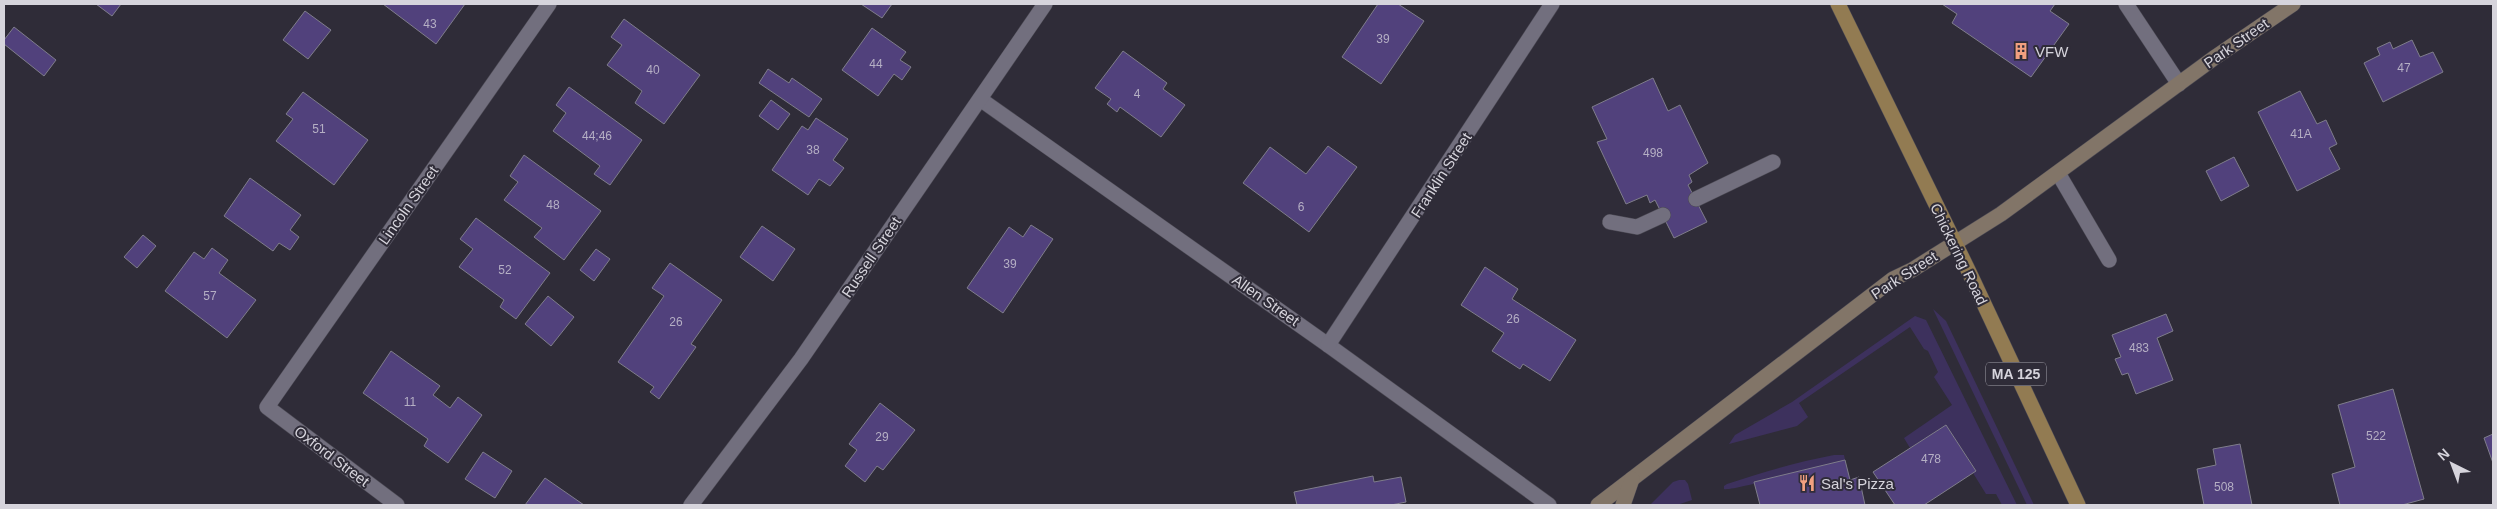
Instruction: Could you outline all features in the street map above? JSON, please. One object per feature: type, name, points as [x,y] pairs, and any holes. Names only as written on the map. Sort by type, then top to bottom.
[{"type":"main road","name":"Chickering Road","points":[[1838,4],[2078,505]]},
{"type":"main road","name":"Park Street","points":[[1598,505],[1894,279],[1912,270],[2001,214],[2179,84],[2293,4]]},
{"type":"main road","points":[[1623,505],[1632,479]]},
{"type":"street","name":"Lincoln Street","points":[[267,408],[549,4]]},
{"type":"street","name":"Russell Street","points":[[691,505],[802,359],[1045,4]]},
{"type":"street","name":"Franklin Street","points":[[1328,345],[1552,4]]},
{"type":"street","points":[[2126,4],[2179,84]]},
{"type":"street","name":"Allen Street","points":[[980,99],[1328,345],[1549,505]]},
{"type":"street","points":[[1696,199],[1773,162]]},
{"type":"street","points":[[2058,173],[2109,260]]},
{"type":"street","points":[[1610,222],[1637,227],[1663,215]]},
{"type":"street","name":"Oxford Street","points":[[267,408],[397,505]]},
{"type":"shaded area","points":[[1933,309],[1946,321],[2034,505],[2027,505]]},
{"type":"shaded area","points":[[1915,316],[1926,320],[2017,505],[2002,505],[1996,494],[1986,494],[1973,473],[1976,470],[1946,425],[1910,448],[1904,438],[1952,405],[1934,377],[1938,372],[1928,351],[1924,349],[1910,327],[1799,403],[1808,417],[1797,426],[1729,444],[1735,435],[1792,402]]},
{"type":"shaded area","points":[[1834,455],[1844,455],[1845,460],[1761,482],[1724,489],[1724,486],[1727,484],[1754,475]]},
{"type":"shaded area","points":[[1685,480],[1688,484],[1692,500],[1677,505],[1650,505],[1673,482]]},
{"type":"building","points":[[96,4],[121,4],[112,16]]},
{"type":"building","points":[[383,4],[465,4],[436,44]]},
{"type":"building","points":[[861,4],[892,4],[882,18]]},
{"type":"building","points":[[1378,4],[1398,4],[1424,21],[1381,84],[1342,57]]},
{"type":"building","name":"VFW","points":[[1942,4],[2055,4],[2050,11],[2069,24],[2031,77],[1952,23],[1957,14]]},
{"type":"building","points":[[305,11],[331,30],[308,59],[283,40]]},
{"type":"building","points":[[624,19],[700,75],[664,124],[635,103],[642,91],[607,65],[622,45],[611,37]]},
{"type":"building","points":[[14,27],[56,60],[44,76],[4,44],[4,40]]},
{"type":"building","points":[[872,28],[906,52],[900,60],[911,67],[902,80],[894,74],[878,96],[842,70]]},
{"type":"building","points":[[2412,40],[2420,57],[2433,52],[2443,72],[2383,102],[2364,63],[2380,55],[2377,48],[2390,42],[2393,49]]},
{"type":"building","points":[[1123,51],[1167,83],[1163,89],[1185,105],[1161,137],[1120,107],[1117,112],[1107,104],[1111,99],[1095,88]]},
{"type":"building","points":[[768,69],[789,83],[792,78],[822,99],[809,117],[759,83]]},
{"type":"building","points":[[1653,78],[1668,111],[1680,105],[1708,163],[1689,175],[1692,182],[1688,185],[1707,222],[1674,238],[1655,200],[1650,203],[1647,195],[1626,204],[1597,142],[1607,139],[1592,107]]},
{"type":"building","points":[[569,87],[642,140],[610,185],[594,174],[600,166],[553,131],[566,113],[556,105]]},
{"type":"building","points":[[2300,91],[2317,124],[2326,120],[2337,144],[2329,148],[2340,169],[2297,191],[2258,112]]},
{"type":"building","points":[[303,92],[368,140],[334,185],[276,141],[293,119],[286,114]]},
{"type":"building","points":[[771,100],[790,114],[778,130],[759,116]]},
{"type":"building","points":[[816,118],[848,139],[833,160],[844,168],[830,186],[819,179],[808,195],[772,170],[802,126],[808,130]]},
{"type":"building","points":[[1328,146],[1357,167],[1309,232],[1243,183],[1270,147],[1306,174]]},
{"type":"building","points":[[524,155],[601,211],[564,260],[534,237],[542,228],[504,200],[518,182],[510,176]]},
{"type":"building","points":[[2234,157],[2249,186],[2221,201],[2206,171]]},
{"type":"building","points":[[250,178],[301,215],[290,230],[299,237],[290,250],[279,243],[273,251],[224,216]]},
{"type":"building","points":[[476,218],[550,273],[516,319],[500,307],[504,300],[459,267],[473,249],[460,239]]},
{"type":"building","points":[[1031,225],[1053,239],[1003,313],[967,288],[1009,227],[1023,237]]},
{"type":"building","points":[[762,226],[795,249],[773,281],[740,257]]},
{"type":"building","points":[[143,235],[156,246],[137,268],[124,257]]},
{"type":"building","points":[[212,248],[228,260],[219,273],[256,300],[227,338],[165,291],[194,252],[204,259]]},
{"type":"building","points":[[596,249],[610,259],[594,281],[580,270]]},
{"type":"building","points":[[670,263],[722,300],[691,344],[696,347],[659,399],[650,392],[654,387],[618,362],[664,296],[652,288]]},
{"type":"building","points":[[1485,267],[1518,289],[1512,299],[1576,340],[1550,381],[1523,364],[1520,369],[1492,351],[1504,333],[1461,305]]},
{"type":"building","points":[[548,296],[574,317],[551,346],[525,324]]},
{"type":"building","points":[[2166,314],[2173,331],[2157,338],[2173,380],[2136,394],[2128,373],[2122,375],[2115,359],[2121,357],[2112,335]]},
{"type":"building","points":[[391,351],[440,386],[433,395],[450,408],[458,397],[482,415],[448,463],[424,446],[428,439],[363,393]]},
{"type":"building","points":[[2393,389],[2424,499],[2402,505],[2340,505],[2332,474],[2355,467],[2338,405]]},
{"type":"building","points":[[880,403],[915,430],[883,470],[877,466],[865,482],[845,466],[857,450],[849,444]]},
{"type":"building","points":[[1946,425],[1976,471],[1924,505],[1895,505],[1873,472]]},
{"type":"building","points":[[2493,434],[2493,463],[2484,438]]},
{"type":"building","points":[[2240,444],[2252,505],[2204,505],[2197,469],[2216,465],[2213,449]]},
{"type":"building","points":[[483,452],[512,471],[495,498],[465,479]]},
{"type":"building","name":"Sal's Pizza","points":[[1845,460],[1850,480],[1859,477],[1865,505],[1760,505],[1754,482]]},
{"type":"building","points":[[1373,476],[1374,482],[1401,477],[1406,502],[1391,505],[1297,505],[1294,492]]},
{"type":"building","points":[[545,478],[584,505],[525,505]]},
{"type":"place","name":"VFW","points":[[2021,51]]},
{"type":"place","name":"Sal's Pizza","points":[[1807,483]]}]
